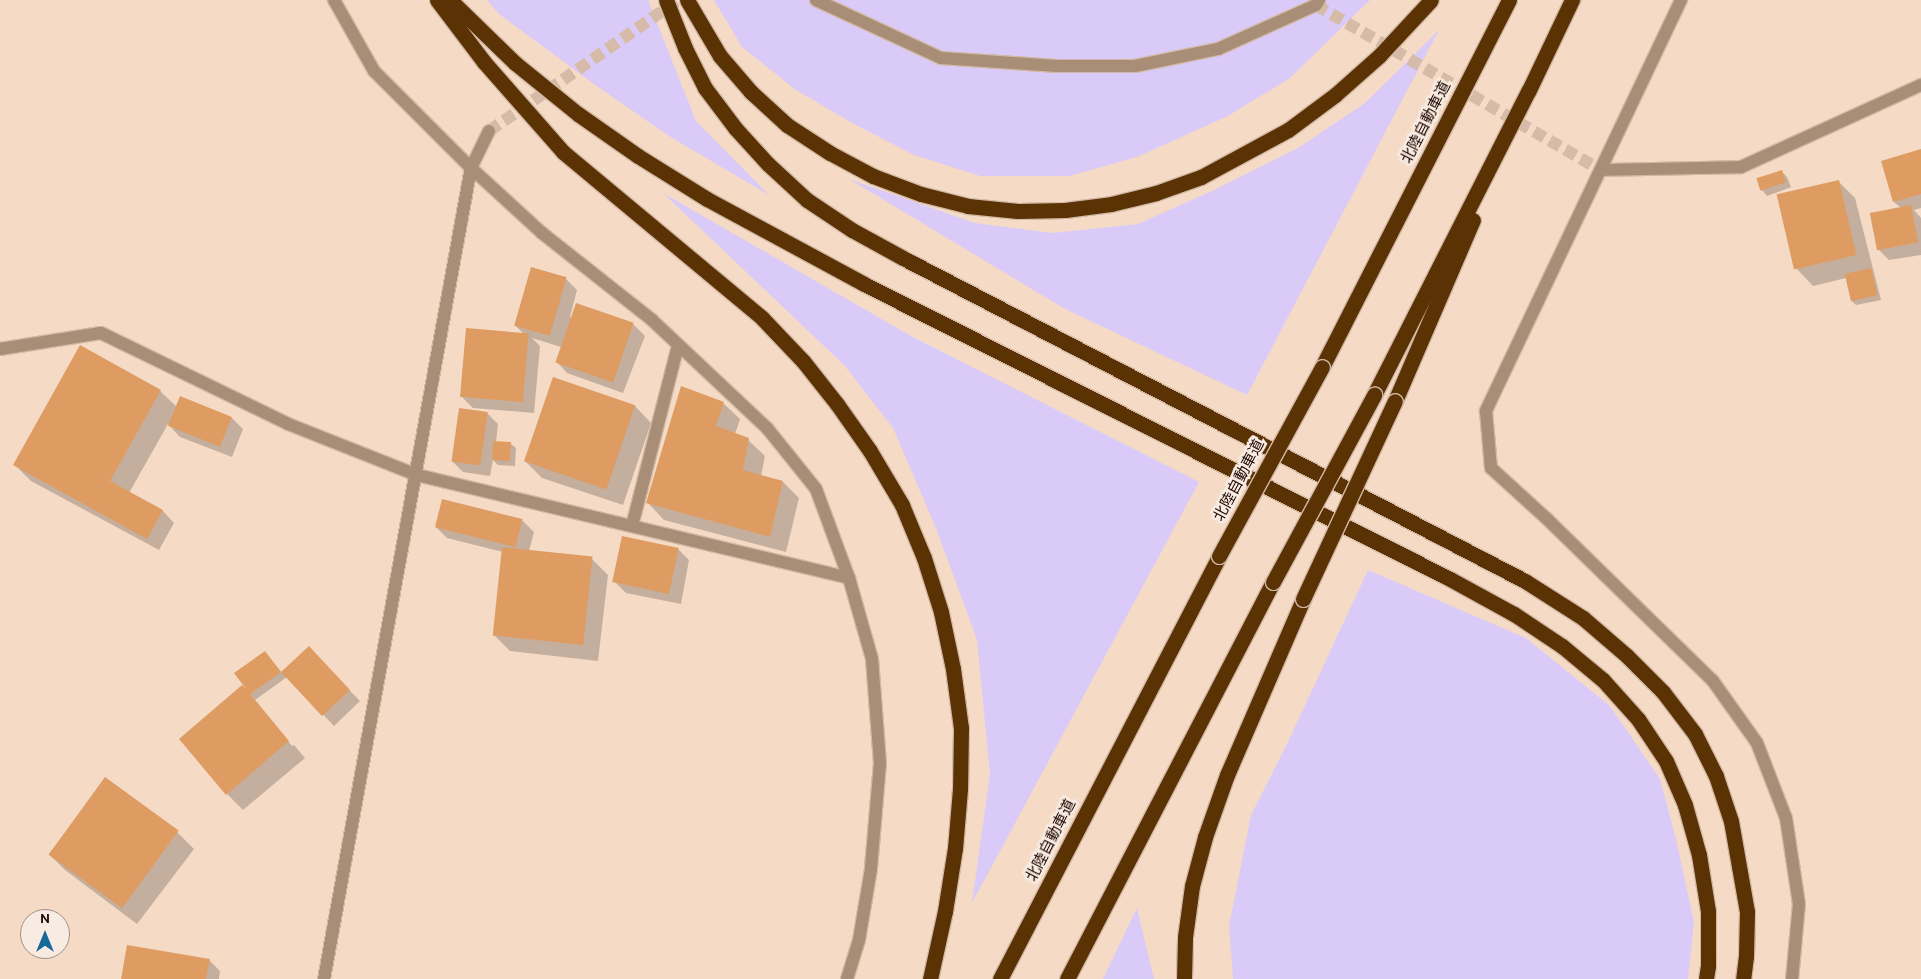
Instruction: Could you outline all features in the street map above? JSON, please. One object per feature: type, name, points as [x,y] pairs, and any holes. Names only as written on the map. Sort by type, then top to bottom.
[{"type":"highway","points":[[437,0],[484,62],[563,152],[762,318],[803,361],[870,451],[902,504],[924,558],[941,612],[953,669],[961,728],[960,789],[955,848],[945,911],[930,979]]},
{"type":"highway","points":[[450,0],[515,63],[578,114],[638,156],[707,199],[864,284],[1450,579],[1514,614],[1562,646],[1603,680],[1638,719],[1666,762],[1685,805],[1699,855],[1708,911],[1708,966],[1706,979]]},
{"type":"highway","points":[[666,0],[684,48],[706,88],[736,129],[768,164],[807,200],[852,230],[903,258],[1525,581],[1582,618],[1627,656],[1663,692],[1695,734],[1716,776],[1731,821],[1745,903],[1746,956],[1743,979]]},
{"type":"highway","points":[[687,0],[720,56],[751,92],[787,125],[830,153],[873,176],[921,194],[968,206],[1018,211],[1065,210],[1111,204],[1156,193],[1201,177],[1288,130],[1335,95],[1379,56],[1431,0]]},
{"type":"highway","name":"北陸自動車道","points":[[1000,979],[1219,556],[1322,367],[1509,0]]},
{"type":"highway","points":[[1067,979],[1273,582],[1374,395],[1529,90],[1572,0]]},
{"type":"highway","points":[[1184,979],[1185,937],[1192,886],[1205,837],[1227,775],[1303,599],[1395,401],[1529,90]]},
{"type":"street","points":[[334,0],[374,71],[471,168],[542,233],[652,320],[767,428],[816,489],[849,578],[872,659],[880,763],[871,869],[859,940],[847,979]]},
{"type":"street","points":[[816,0],[941,58],[1057,66],[1135,66],[1218,49],[1316,5],[1319,0]]},
{"type":"street","points":[[1681,0],[1486,411],[1491,468],[1547,519],[1713,681],[1757,743],[1786,818],[1799,904],[1792,979]]},
{"type":"street","points":[[1601,170],[1741,167],[1921,85]]},
{"type":"street","points":[[324,979],[417,475],[471,168],[489,131]]},
{"type":"street","points":[[0,349],[101,333],[288,424],[417,475],[849,578]]},
{"type":"street","points":[[632,526],[678,346]]},
{"type":"shaded area","points":[[487,0],[648,0],[696,121],[769,195],[672,138],[598,87],[499,14]]},
{"type":"shaded area","points":[[714,0],[1370,0],[1290,78],[1228,116],[1137,157],[1069,176],[980,176],[914,155],[854,124],[796,90],[742,47]]},
{"type":"shaded area","points":[[1439,30],[1247,395],[1065,309],[849,179],[975,223],[1053,233],[1138,224],[1214,190],[1298,148],[1365,103]]},
{"type":"shaded area","points":[[663,193],[911,336],[1199,482],[972,903],[990,774],[977,640],[936,528],[893,428],[844,365]]},
{"type":"shaded area","points":[[1368,570],[1526,638],[1610,706],[1660,779],[1676,839],[1694,922],[1688,979],[1233,979],[1229,926],[1251,815],[1287,744]]},
{"type":"shaded area","points":[[1137,908],[1154,979],[1103,979]]},
{"type":"building","points":[[1921,149],[1921,194],[1893,202],[1881,161]]},
{"type":"building","points":[[1782,170],[1786,182],[1760,191],[1756,178]]},
{"type":"building","points":[[1839,180],[1856,255],[1794,269],[1777,194]]},
{"type":"building","points":[[1911,205],[1918,242],[1877,250],[1870,213]]},
{"type":"building","points":[[531,267],[567,277],[550,336],[514,326]]},
{"type":"building","points":[[1871,268],[1877,295],[1851,301],[1845,274]]},
{"type":"building","points":[[576,303],[634,323],[613,382],[555,363]]},
{"type":"building","points":[[466,328],[529,333],[523,402],[460,397]]},
{"type":"building","points":[[80,345],[161,390],[110,481],[163,510],[147,539],[13,465]]},
{"type":"building","points":[[553,377],[635,405],[606,489],[524,461]]},
{"type":"building","points":[[681,386],[724,402],[716,426],[749,438],[743,470],[783,481],[770,537],[646,503]]},
{"type":"building","points":[[180,396],[232,417],[220,447],[168,426]]},
{"type":"building","points":[[459,408],[488,412],[480,466],[451,461]]},
{"type":"building","points":[[493,441],[511,442],[510,461],[492,460]]},
{"type":"building","points":[[442,499],[523,519],[516,547],[435,527]]},
{"type":"building","points":[[622,536],[679,548],[669,594],[612,582]]},
{"type":"building","points":[[502,547],[593,557],[583,645],[493,636]]},
{"type":"building","points":[[309,646],[350,690],[322,716],[281,672]]},
{"type":"building","points":[[265,651],[281,672],[250,694],[289,741],[226,795],[179,739],[242,685],[246,689],[234,673]]},
{"type":"building","points":[[105,777],[179,830],[122,908],[49,855]]},
{"type":"building","points":[[127,945],[210,959],[206,979],[121,979]]},
{"type":"tunnel","points":[[489,131],[678,0]]},
{"type":"tunnel","points":[[1316,5],[1601,170]]}]
